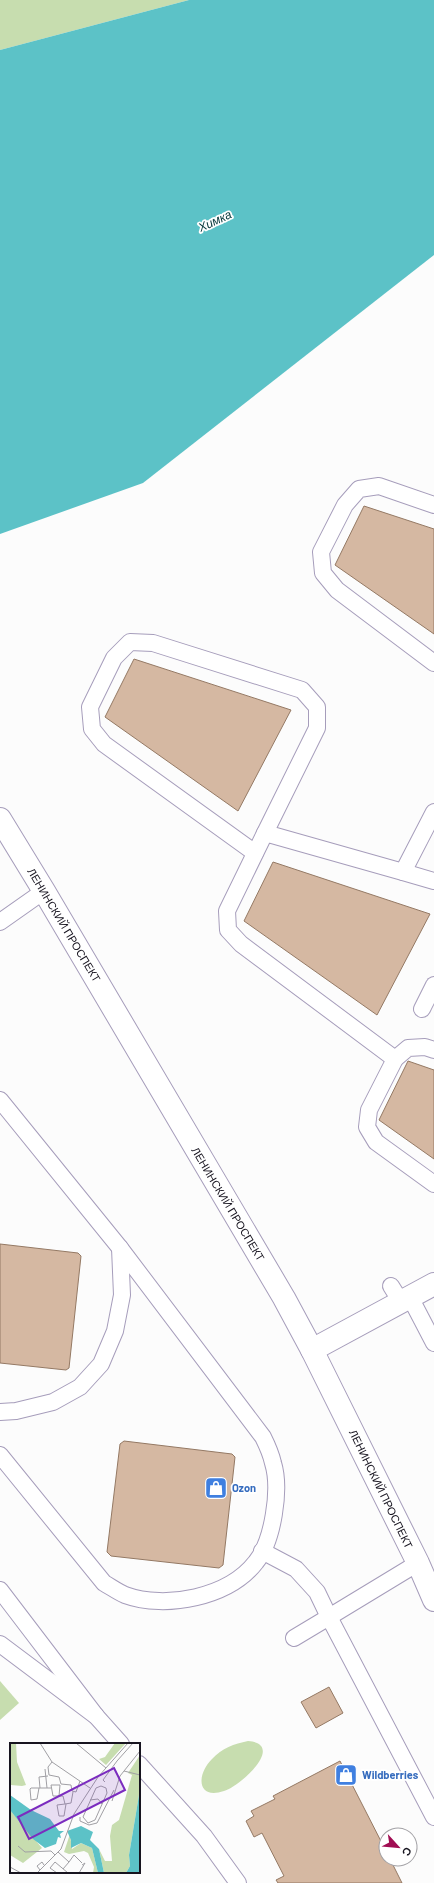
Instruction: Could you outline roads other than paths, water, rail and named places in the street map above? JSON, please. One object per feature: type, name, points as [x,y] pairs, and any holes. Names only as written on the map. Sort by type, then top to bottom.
[{"type":"main road","name":"ЛЕНИНСКИЙ ПРОСПЕКТ","points":[[0,820],[44,891],[284,1298],[312,1350],[418,1563],[434,1600]]},
{"type":"main road","points":[[312,1350],[401,1295],[434,1284]]},
{"type":"lane","points":[[434,505],[379,486],[360,489],[345,505],[321,552],[323,573],[337,590],[434,663]]},
{"type":"lane","points":[[255,853],[104,744],[92,729],[90,707],[114,658],[130,642],[153,643],[302,690],[317,706],[317,728],[227,911],[228,930],[241,944],[395,1059]]},
{"type":"lane","points":[[404,872],[434,812]]},
{"type":"lane","points":[[265,833],[434,881]]},
{"type":"lane","points":[[0,922],[44,891]]},
{"type":"lane","points":[[422,1009],[434,985]]},
{"type":"lane","points":[[434,1050],[425,1047],[408,1048],[395,1059],[369,1110],[368,1127],[376,1142],[434,1184]]},
{"type":"lane","points":[[0,1100],[120,1248],[263,1437],[274,1464],[276,1494],[270,1533],[256,1562],[230,1586],[189,1600],[155,1600],[126,1595],[104,1583],[0,1455]]},
{"type":"lane","points":[[0,1412],[16,1411],[54,1402],[80,1387],[101,1364],[115,1331],[122,1296],[120,1248]]},
{"type":"lane","points":[[401,1295],[434,1343]]},
{"type":"lane","points":[[262,1551],[296,1569],[317,1592],[434,1817]]},
{"type":"lane","points":[[294,1638],[418,1563]]},
{"type":"lane","points":[[0,1590],[96,1716],[120,1743]]},
{"type":"lane","points":[[0,1644],[96,1716]]},
{"type":"lane","points":[[140,1765],[204,1836],[238,1883]]},
{"type":"water","name":"Химка","points":[[189,0],[434,0],[434,255],[143,483],[0,534],[0,50]]},
{"type":"place","name":"Ozon","points":[[216,1488]]},
{"type":"place","name":"Wildberries","points":[[346,1775]]}]
